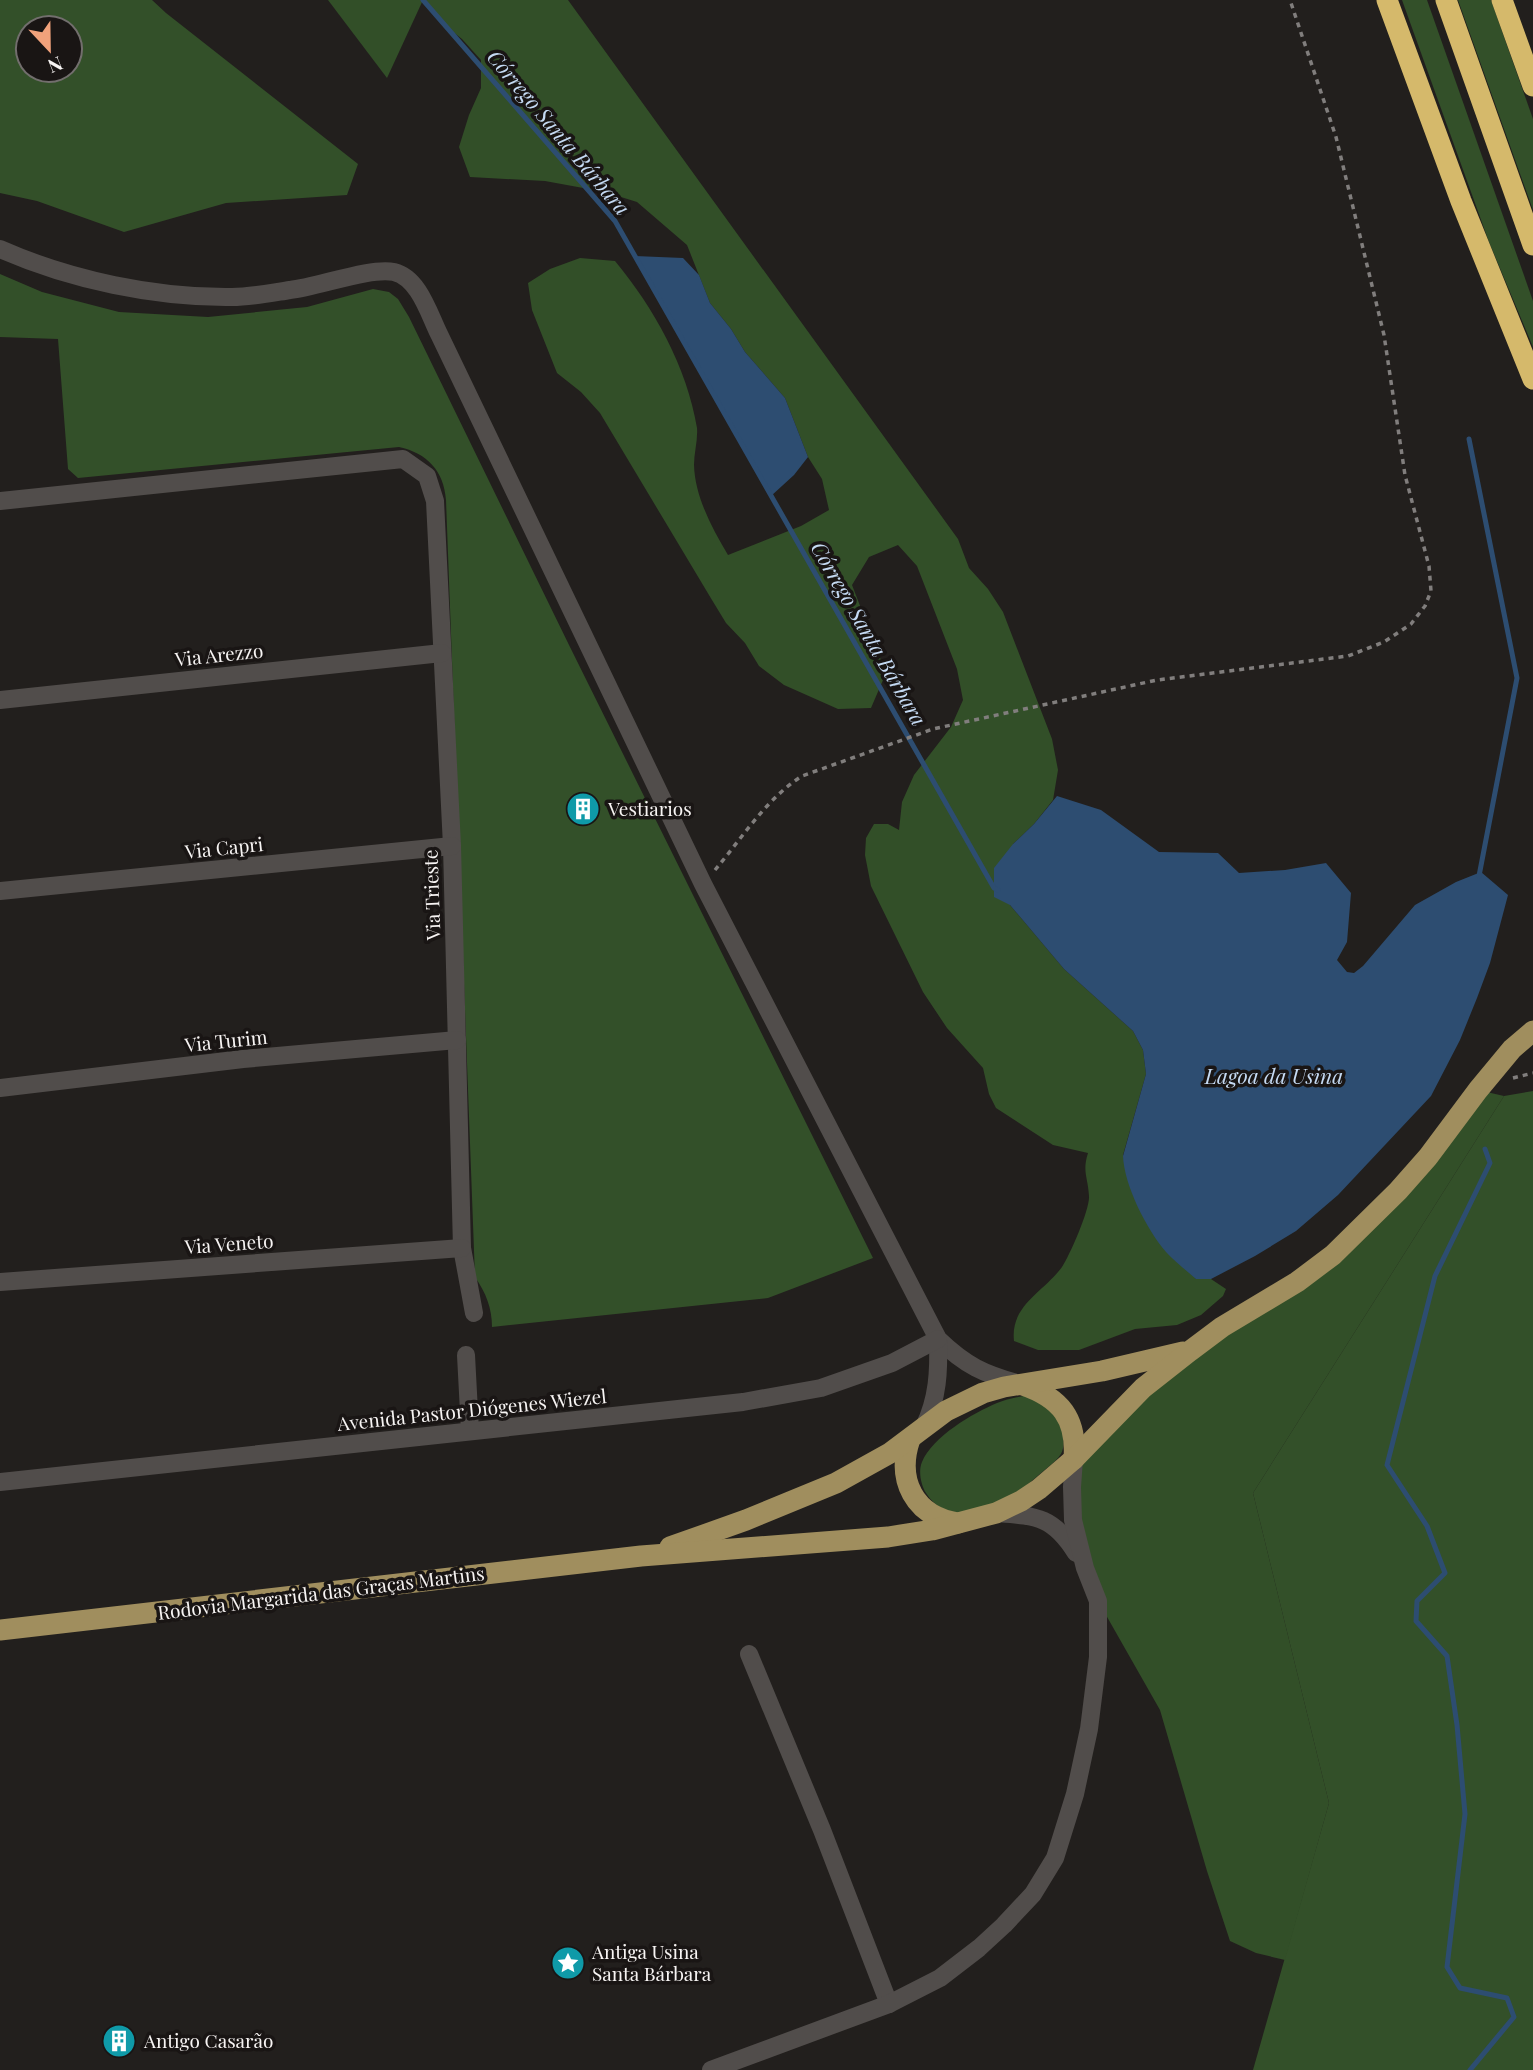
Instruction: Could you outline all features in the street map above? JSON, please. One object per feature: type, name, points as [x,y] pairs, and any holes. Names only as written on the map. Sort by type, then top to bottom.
[{"type":"highway","points":[[1388,0],[1461,201],[1533,379]]},
{"type":"highway","points":[[1446,0],[1533,246]]},
{"type":"highway","points":[[1502,0],[1533,86]]},
{"type":"main road","name":"Rodovia Margarida das Graças Martins","points":[[0,1630],[641,1556],[888,1536],[961,1524],[996,1513],[1039,1489],[1074,1459],[1143,1388],[1190,1351],[1222,1327],[1297,1282],[1333,1255],[1428,1157],[1512,1049],[1533,1031]]},
{"type":"main road","name":"Rodovia Margarida das Graças Martins","points":[[641,1556],[715,1531],[836,1483],[863,1469],[946,1411],[983,1393],[1102,1371],[1190,1351]]},
{"type":"main road","points":[[1022,1385],[1051,1398],[1063,1410],[1071,1425],[1075,1442],[1074,1459]]},
{"type":"main road","points":[[917,1433],[905,1453],[904,1468],[913,1495],[922,1507],[933,1515],[961,1524]]},
{"type":"street","points":[[0,249],[25,260],[81,277],[153,292],[193,296],[235,297],[309,288],[374,271],[394,272],[409,279],[439,334],[703,884],[938,1339],[964,1362],[978,1370],[1022,1385]]},
{"type":"street","name":"Via Trieste","points":[[0,501],[403,459],[427,476],[435,501],[452,846],[462,1248],[474,1313]]},
{"type":"street","name":"Via Arezzo","points":[[0,700],[442,653]]},
{"type":"street","name":"Via Capri","points":[[0,891],[452,846]]},
{"type":"street","name":"Via Turim","points":[[0,1088],[243,1059],[457,1040]]},
{"type":"street","name":"Via Veneto","points":[[0,1282],[462,1248]]},
{"type":"street","points":[[917,1433],[936,1394],[939,1371],[938,1339]]},
{"type":"street","name":"Avenida Pastor Diógenes Wiezel","points":[[0,1482],[743,1402],[821,1388],[892,1363],[938,1339]]},
{"type":"street","points":[[466,1355],[470,1431]]},
{"type":"street","points":[[710,2070],[889,2004],[940,1978],[979,1948],[1034,1894],[1055,1858],[1075,1794],[1088,1730],[1098,1657],[1098,1601],[1085,1568],[1073,1520],[1074,1459]]},
{"type":"street","points":[[996,1513],[1040,1518],[1055,1527],[1067,1538],[1085,1568]]},
{"type":"street","points":[[749,1654],[822,1830],[889,2004]]},
{"type":"path","points":[[703,884],[773,798],[802,776],[933,729],[1157,680],[1348,656],[1384,642],[1411,624],[1425,606],[1431,591],[1429,566],[1405,475],[1384,335],[1336,137],[1290,0]]},
{"type":"green space","points":[[0,0],[152,0],[358,164],[347,195],[226,203],[124,232],[37,201],[0,193]]},
{"type":"green space","points":[[328,0],[423,0],[387,78]]},
{"type":"green space","points":[[425,0],[568,0],[958,539],[969,568],[988,589],[1003,612],[1052,739],[1058,770],[1053,800],[1013,844],[1010,905],[1064,969],[1133,1031],[1143,1050],[1146,1074],[1123,1155],[1196,1279],[1211,1279],[1226,1289],[1223,1296],[1201,1315],[1177,1325],[1135,1329],[1079,1350],[1038,1350],[1014,1341],[1017,1318],[1030,1300],[1062,1267],[1079,1232],[1089,1196],[1085,1170],[1088,1153],[1053,1145],[996,1108],[989,1094],[983,1068],[947,1028],[923,992],[871,886],[865,855],[866,838],[874,824],[888,824],[899,830],[902,802],[914,775],[951,727],[963,700],[957,669],[917,566],[898,545],[869,557],[852,585],[886,673],[871,708],[838,709],[784,685],[759,666],[745,643],[726,623],[600,413],[581,392],[557,373],[532,310],[528,283],[550,269],[580,258],[615,261],[643,298],[667,339],[685,383],[697,428],[694,465],[697,489],[710,523],[728,555],[801,526],[829,510],[822,479],[808,457],[785,398],[745,352],[710,303],[687,245],[637,202],[605,192],[545,181],[470,177],[459,147],[481,88],[481,60],[462,39],[438,20]]},
{"type":"green space","points":[[1402,0],[1427,0],[1533,301],[1533,347],[1489,242]]},
{"type":"green space","points":[[1458,0],[1491,0],[1533,119],[1533,210]]},
{"type":"green space","points":[[0,274],[42,292],[119,312],[208,317],[307,307],[373,289],[389,292],[398,299],[873,1258],[768,1298],[492,1327],[488,1301],[475,1277],[446,500],[442,480],[426,459],[399,447],[78,478],[68,469],[58,339],[0,337]]},
{"type":"green space","points":[[1478,1090],[1504,1096],[1253,1493],[1329,1803],[1285,1960],[1256,1953],[1230,1941],[1160,1710],[1098,1601],[1085,1568],[1074,1459],[1119,1411],[1333,1255]]},
{"type":"green space","points":[[1533,1091],[1533,2070],[1253,2070],[1329,1803],[1253,1493],[1504,1096]]},
{"type":"green space","points":[[1028,1395],[1060,1417],[1064,1440],[1058,1459],[1023,1488],[995,1505],[964,1512],[950,1511],[937,1505],[926,1493],[921,1482],[921,1466],[927,1453],[954,1427],[977,1413],[1012,1398]]},
{"type":"water","points":[[635,256],[683,258],[699,275],[710,303],[745,352],[785,398],[808,457],[794,475],[771,496]]},
{"type":"water","name":"Lagoa da Usina","points":[[1057,796],[1101,810],[1159,852],[1218,853],[1239,873],[1285,870],[1326,863],[1351,893],[1347,942],[1337,960],[1347,972],[1354,973],[1363,966],[1415,905],[1456,882],[1481,872],[1508,895],[1490,963],[1477,998],[1460,1040],[1431,1096],[1338,1195],[1296,1231],[1211,1279],[1196,1279],[1166,1252],[1144,1220],[1127,1180],[1123,1156],[1146,1074],[1143,1050],[1133,1031],[1064,969],[1010,905],[994,897],[994,868]]},
{"type":"waterway","name":"Córrego Santa Bárbara","points":[[423,0],[615,221],[994,888],[998,890]]},
{"type":"waterway","points":[[1469,439],[1517,678],[1479,876]]},
{"type":"waterway","name":"Córrego Santa Bárbara","points":[[1470,2070],[1514,2017],[1507,1998],[1460,1988],[1447,1967],[1465,1814],[1457,1725],[1447,1656],[1416,1621],[1417,1601],[1445,1573],[1427,1526],[1387,1465],[1435,1276],[1490,1163],[1485,1149]]},
{"type":"place","name":"Vestiarios","points":[[583,809]]},
{"type":"place","name":"Antiga Usina Santa Bárbara","points":[[568,1963]]},
{"type":"place","name":"Antigo Casarão","points":[[119,2041]]}]
